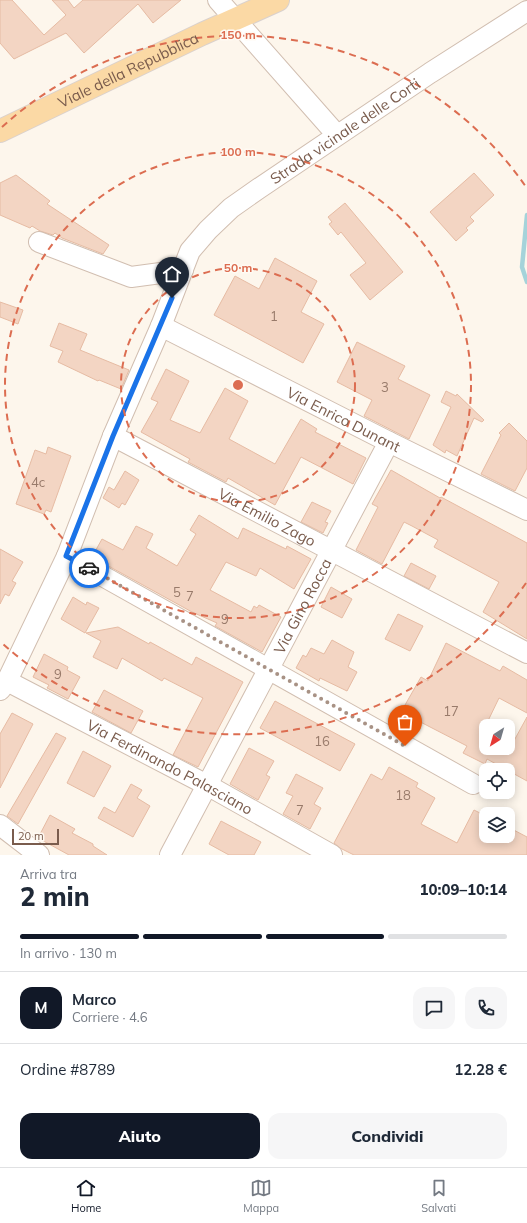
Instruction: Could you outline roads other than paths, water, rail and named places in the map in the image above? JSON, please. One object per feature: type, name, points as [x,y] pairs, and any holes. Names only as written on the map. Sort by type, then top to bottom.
[{"type":"main road","name":"Viale della Repubblica","points":[[0,131],[198,36],[278,0]]},
{"type":"street","points":[[218,0],[337,135]]},
{"type":"street","name":"Strada vicinale delle Corti","points":[[4,686],[66,556],[113,436],[162,326],[190,251],[208,230],[231,208],[337,135],[527,11]]},
{"type":"street","points":[[39,242],[131,277],[183,270]]},
{"type":"street","name":"Via Enrico Dunant","points":[[162,326],[389,442],[527,510]]},
{"type":"street","name":"Via Emilio Zago","points":[[113,436],[527,653]]},
{"type":"street","name":"Via Gino Rocca","points":[[170,855],[270,669],[389,442]]},
{"type":"street","points":[[66,556],[473,784]]},
{"type":"street","name":"Via Ferdinando Palasciano","points":[[4,686],[207,785],[332,855]]},
{"type":"street","points":[[0,825],[39,855]]},
{"type":"waterway","points":[[527,215],[522,267],[527,282]]}]
